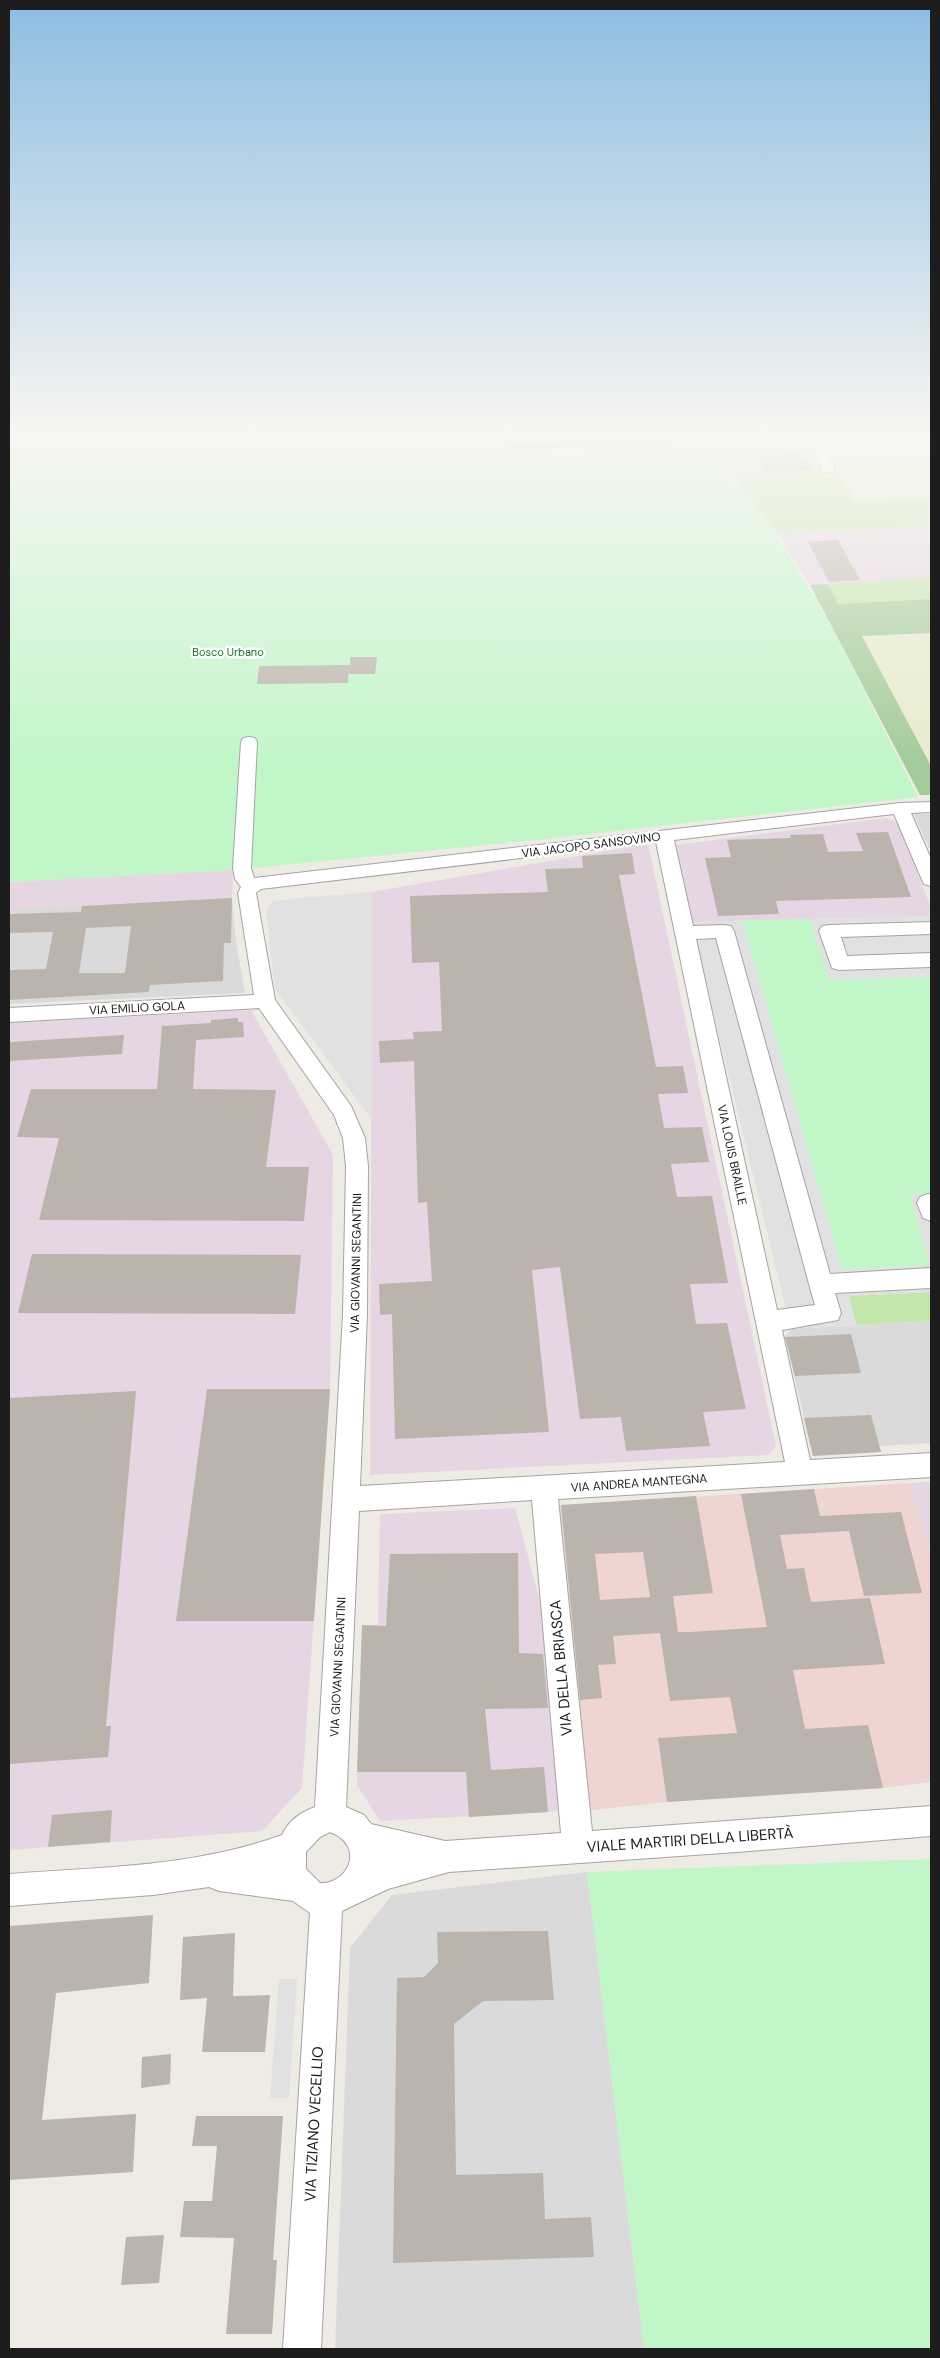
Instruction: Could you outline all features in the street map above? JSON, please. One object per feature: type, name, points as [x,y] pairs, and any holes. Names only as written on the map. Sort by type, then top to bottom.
[{"type":"street","name":"VIA GIOVANNI SEGANTINI","points":[[248,742],[248,790],[242,868],[244,879],[251,886],[247,893],[265,1001],[315,1075],[343,1112],[354,1138],[357,1166],[355,1314],[330,1817]]},
{"type":"street","name":"VIA JACOPO SANSOVINO","points":[[251,886],[258,883],[900,808],[931,807]]},
{"type":"street","points":[[900,808],[931,880]]},
{"type":"street","name":"VIA LOUIS BRAILLE","points":[[664,837],[800,1473]]},
{"type":"street","points":[[931,928],[829,931],[838,963],[931,960]]},
{"type":"street","points":[[684,933],[724,931],[829,1313],[768,1322]]},
{"type":"street","name":"VIA EMILIO GOLA","points":[[9,1015],[265,1001]]},
{"type":"street","points":[[821,1284],[931,1278]]},
{"type":"street","name":"VIA ANDREA MANTEGNA","points":[[347,1500],[544,1490],[931,1465]]},
{"type":"street","name":"VIA DELLA BRIASCA","points":[[544,1490],[578,1848]]},
{"type":"street","points":[[326,1892],[292,1874],[292,1847],[306,1827],[317,1820],[330,1817]]},
{"type":"street","name":"VIALE MARTIRI DELLA LIBERTÀ","points":[[330,1817],[341,1819],[353,1825],[362,1837],[385,1844],[449,1856]]},
{"type":"street","name":"VIALE MARTIRI DELLA LIBERTÀ","points":[[326,1892],[396,1869],[449,1856],[931,1821]]},
{"type":"street","points":[[208,1873],[326,1892],[361,1877],[366,1863],[366,1850],[362,1837]]},
{"type":"street","points":[[9,1890],[208,1873],[248,1863],[292,1847]]},
{"type":"street","name":"VIA TIZIANO VECELLIO","points":[[302,2349],[326,1892]]},
{"type":"shaded area","points":[[784,544],[931,544],[931,577],[810,585]]},
{"type":"shaded area","points":[[914,814],[931,814],[931,852],[920,828]]},
{"type":"shaded area","points":[[886,818],[897,822],[931,908],[931,916],[691,922],[675,845]]},
{"type":"shaded area","points":[[648,844],[776,1446],[768,1455],[370,1475],[372,892]]},
{"type":"shaded area","points":[[233,870],[232,898],[9,909],[9,882]]},
{"type":"shaded area","points":[[372,892],[372,1120],[275,989],[266,911],[273,901]]},
{"type":"shaded area","points":[[232,898],[236,942],[245,993],[9,1004],[9,909]]},
{"type":"shaded area","points":[[931,916],[931,977],[829,980],[810,919]]},
{"type":"shaded area","points":[[742,920],[842,1270],[930,1265],[910,1195],[931,1195],[931,1292],[849,1296],[856,1325],[791,1329],[691,922]]},
{"type":"shaded area","points":[[251,1010],[333,1155],[330,1389],[302,1788],[262,1831],[9,1850],[9,1023]]},
{"type":"shaded area","points":[[931,1321],[931,1443],[879,1446],[881,1452],[813,1456],[785,1337],[791,1329]]},
{"type":"shaded area","points":[[931,1482],[931,1556],[909,1483]]},
{"type":"shaded area","points":[[909,1483],[931,1556],[931,1782],[883,1788],[667,1802],[584,1811],[553,1506]]},
{"type":"shaded area","points":[[515,1508],[548,1631],[566,1809],[548,1812],[380,1821],[357,1785],[362,1625],[378,1625],[380,1514]]},
{"type":"shaded area","points":[[587,1872],[644,2349],[335,2349],[350,1948],[392,1895]]},
{"type":"shaded area","points":[[279,1979],[297,1979],[289,2098],[270,2098]]},
{"type":"green space","name":"Bosco Urbano","points":[[9,544],[782,544],[829,622],[918,797],[536,840],[234,870],[9,882]]},
{"type":"green space","points":[[931,577],[931,599],[837,604],[828,584]]},
{"type":"green space","points":[[828,584],[838,604],[931,599],[931,633],[862,636],[931,766],[931,795],[920,795],[810,585]]},
{"type":"green space","points":[[931,633],[931,766],[862,636]]},
{"type":"green space","points":[[810,919],[830,980],[931,977],[931,1195],[910,1196],[931,1265],[842,1270],[742,920]]},
{"type":"green space","points":[[931,1292],[931,1321],[856,1325],[849,1296]]},
{"type":"green space","points":[[931,1859],[931,2349],[644,2349],[587,1872]]},
{"type":"building","points":[[809,544],[840,544],[860,580],[829,582]]},
{"type":"building","points":[[350,657],[377,657],[375,674],[349,674],[349,667],[348,683],[257,684],[259,666],[350,665]]},
{"type":"building","points":[[888,832],[911,897],[776,901],[779,914],[718,916],[705,858],[731,857],[727,840],[791,838],[790,835],[823,834],[828,852],[863,851],[856,833]]},
{"type":"building","points":[[632,853],[635,874],[619,875],[656,1067],[683,1066],[688,1093],[658,1094],[664,1128],[702,1127],[709,1162],[671,1164],[677,1197],[712,1196],[728,1283],[690,1284],[696,1324],[727,1323],[746,1409],[703,1412],[710,1446],[626,1451],[621,1417],[580,1419],[560,1267],[532,1270],[549,1432],[395,1439],[392,1314],[380,1315],[379,1284],[432,1281],[427,1202],[418,1203],[414,1061],[380,1063],[379,1041],[414,1039],[413,1032],[442,1031],[439,962],[412,963],[410,896],[548,892],[545,869],[583,868],[582,856]]},
{"type":"building","points":[[232,898],[231,943],[224,943],[223,981],[150,985],[149,992],[9,1000],[9,970],[46,969],[53,932],[9,933],[9,914],[81,912],[82,906]],"holes":[[[131,926],[125,973],[79,973],[86,928]]]},
{"type":"building","points":[[238,1018],[238,1022],[243,1022],[244,1037],[196,1040],[193,1089],[276,1090],[266,1167],[309,1167],[304,1221],[39,1220],[59,1138],[17,1137],[31,1089],[157,1089],[162,1026],[211,1023],[211,1020]]},
{"type":"building","points":[[124,1035],[122,1054],[9,1061],[9,1042]]},
{"type":"building","points":[[32,1254],[301,1255],[295,1314],[18,1313]]},
{"type":"building","points":[[851,1334],[861,1373],[795,1376],[785,1337]]},
{"type":"building","points":[[207,1389],[330,1389],[314,1621],[176,1621]]},
{"type":"building","points":[[136,1391],[106,1726],[111,1726],[108,1757],[9,1764],[9,1398]]},
{"type":"building","points":[[871,1415],[881,1452],[813,1456],[804,1418]]},
{"type":"building","points":[[814,1489],[820,1516],[901,1512],[922,1593],[864,1596],[849,1531],[780,1535],[787,1569],[804,1568],[811,1602],[870,1598],[885,1664],[793,1670],[805,1729],[868,1725],[883,1788],[667,1802],[658,1738],[737,1733],[730,1697],[670,1701],[660,1633],[613,1636],[616,1664],[598,1665],[602,1698],[580,1700],[561,1505],[696,1496],[713,1593],[673,1596],[678,1632],[767,1627],[741,1494]],"holes":[[[643,1552],[650,1597],[600,1600],[595,1554]]]},
{"type":"building","points":[[518,1553],[519,1653],[543,1654],[548,1708],[485,1709],[491,1770],[544,1767],[548,1812],[469,1817],[466,1772],[357,1772],[362,1625],[386,1626],[390,1554]]},
{"type":"building","points":[[112,1810],[110,1842],[48,1847],[52,1815]]},
{"type":"building","points":[[153,1915],[149,1983],[56,1993],[42,2120],[136,2114],[133,2172],[9,2180],[9,1926]]},
{"type":"building","points":[[548,1931],[554,2000],[483,2001],[454,2024],[456,2175],[543,2173],[545,2219],[591,2217],[594,2257],[393,2263],[397,1978],[424,1977],[438,1963],[437,1932]]},
{"type":"building","points":[[235,1933],[233,1996],[270,1995],[265,2052],[202,2052],[207,1998],[180,2000],[183,1937]]},
{"type":"building","points":[[171,2054],[170,2084],[141,2088],[142,2057]]},
{"type":"building","points":[[196,2116],[283,2116],[273,2260],[277,2260],[272,2334],[226,2334],[234,2238],[180,2237],[184,2201],[212,2201],[217,2146],[192,2146]]},
{"type":"building","points":[[164,2235],[159,2283],[121,2285],[126,2237]]}]
